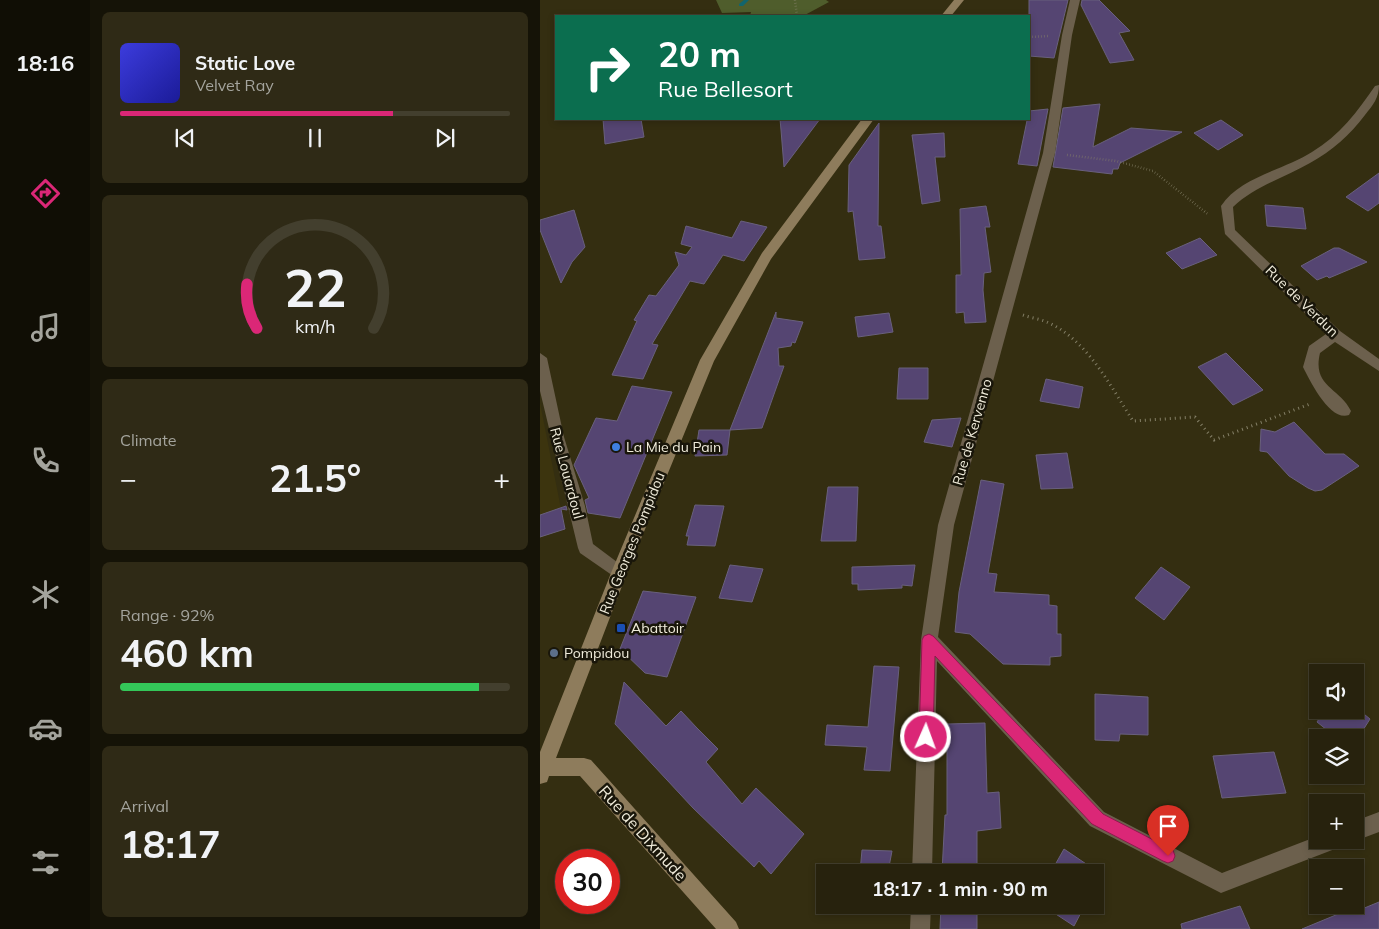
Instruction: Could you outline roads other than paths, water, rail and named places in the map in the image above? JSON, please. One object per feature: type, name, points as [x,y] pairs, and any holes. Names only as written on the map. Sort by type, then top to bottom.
[{"type":"main road","points":[[947,15],[959,0]]},
{"type":"main road","name":"Rue Georges Pompidou","points":[[541,770],[619,573],[707,360],[766,256],[867,120]]},
{"type":"main road","name":"Rue de Dixmude","points":[[541,770],[584,767],[729,929]]},
{"type":"street","name":"Rue de Kervenno","points":[[922,864],[929,640],[946,525],[1049,153],[1067,35],[1075,0]]},
{"type":"street","name":"Rue de Verdun","points":[[1379,88],[1360,116],[1317,154],[1238,194],[1227,206],[1229,231],[1335,335],[1379,366]]},
{"type":"street","points":[[1335,335],[1314,350],[1310,367],[1322,391],[1344,410]]},
{"type":"street","name":"Rue Louardoul","points":[[540,358],[557,437],[577,506],[586,548],[619,573]]},
{"type":"street","points":[[929,640],[1098,819],[1221,883],[1310,849]]},
{"type":"street","points":[[1364,828],[1379,822]]},
{"type":"street","points":[[920,929],[921,914]]},
{"type":"waterway","points":[[741,5],[747,0]]},
{"type":"place","name":"La Mie du Pain","points":[[616,447]]},
{"type":"place","name":"Abattoir","points":[[621,628]]},
{"type":"place","name":"Pompidou","points":[[554,653]]}]
